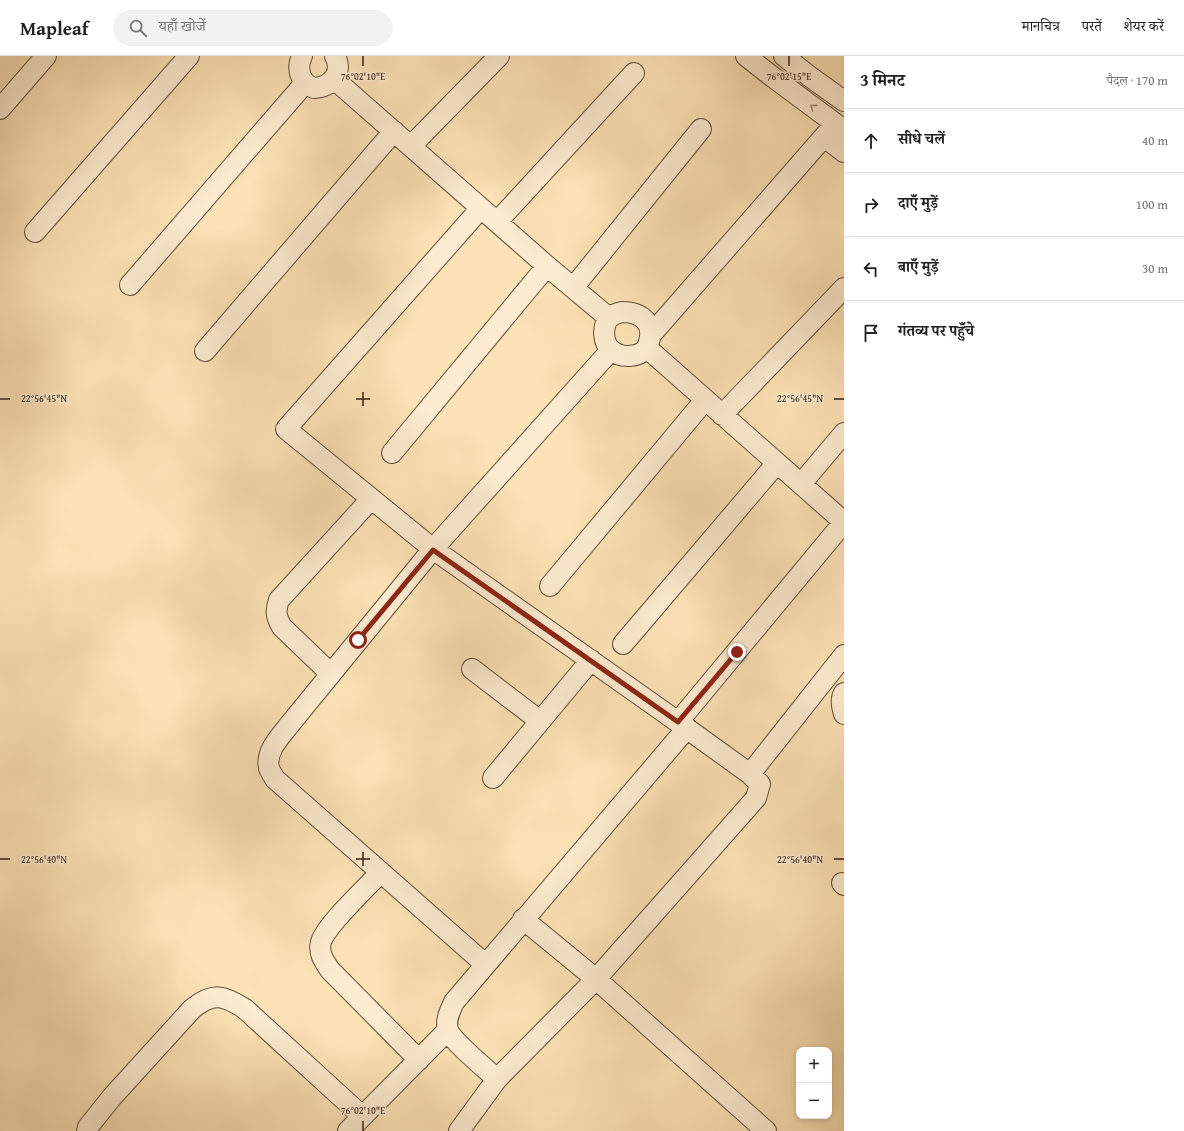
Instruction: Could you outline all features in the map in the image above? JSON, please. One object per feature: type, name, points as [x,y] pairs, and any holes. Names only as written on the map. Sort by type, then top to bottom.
[{"type":"street","points":[[0,109],[46,56]]},
{"type":"street","points":[[35,232],[188,56]]},
{"type":"street","points":[[302,56],[299,68],[301,77],[305,83],[314,88],[320,88],[334,80],[338,71],[337,57]]},
{"type":"street","points":[[411,146],[499,56]]},
{"type":"street","points":[[746,56],[780,83],[834,130],[844,152]]},
{"type":"street","points":[[780,83],[793,59],[844,101]]},
{"type":"street","points":[[497,222],[634,73]]},
{"type":"street","points":[[334,80],[547,266],[609,318]]},
{"type":"street","points":[[130,285],[305,83]]},
{"type":"street","points":[[573,288],[701,129]]},
{"type":"street","points":[[497,1080],[457,1041],[448,1030],[448,1016],[454,1002],[524,920],[683,725],[844,522],[705,400],[648,342],[648,324],[645,319],[637,314],[622,312],[609,318],[606,323],[604,334],[607,344],[611,350],[616,353],[633,356],[639,354],[648,342],[834,130]]},
{"type":"street","points":[[205,351],[394,132]]},
{"type":"street","points":[[459,1131],[497,1080],[596,979],[756,798],[760,784],[750,774],[683,725],[433,550],[286,429],[482,208]]},
{"type":"street","points":[[392,453],[547,266]]},
{"type":"street","points":[[722,415],[844,288]]},
{"type":"street","points":[[485,964],[275,779],[269,769],[268,760],[271,750],[290,724],[433,550],[611,350]]},
{"type":"street","points":[[550,586],[705,400]]},
{"type":"street","points":[[801,484],[844,433]]},
{"type":"street","points":[[623,644],[777,463]]},
{"type":"street","points":[[330,674],[282,627],[277,618],[276,608],[279,600],[371,499]]},
{"type":"street","points":[[750,774],[843,658]]},
{"type":"street","points":[[493,778],[591,660]]},
{"type":"street","points":[[472,669],[540,721]]},
{"type":"street","points":[[844,693],[842,695],[841,704],[844,714]]},
{"type":"street","points":[[381,872],[328,929],[321,942],[321,956],[330,970],[419,1060]]},
{"type":"street","points":[[524,920],[596,979],[766,1131]]},
{"type":"street","points":[[86,1130],[112,1097],[192,1009],[202,1001],[213,997],[224,997],[234,1001],[245,1009],[362,1116]]},
{"type":"street","points":[[348,1131],[448,1030]]},
{"type":"route","points":[[358,640],[433,550],[678,722],[737,652]]}]
